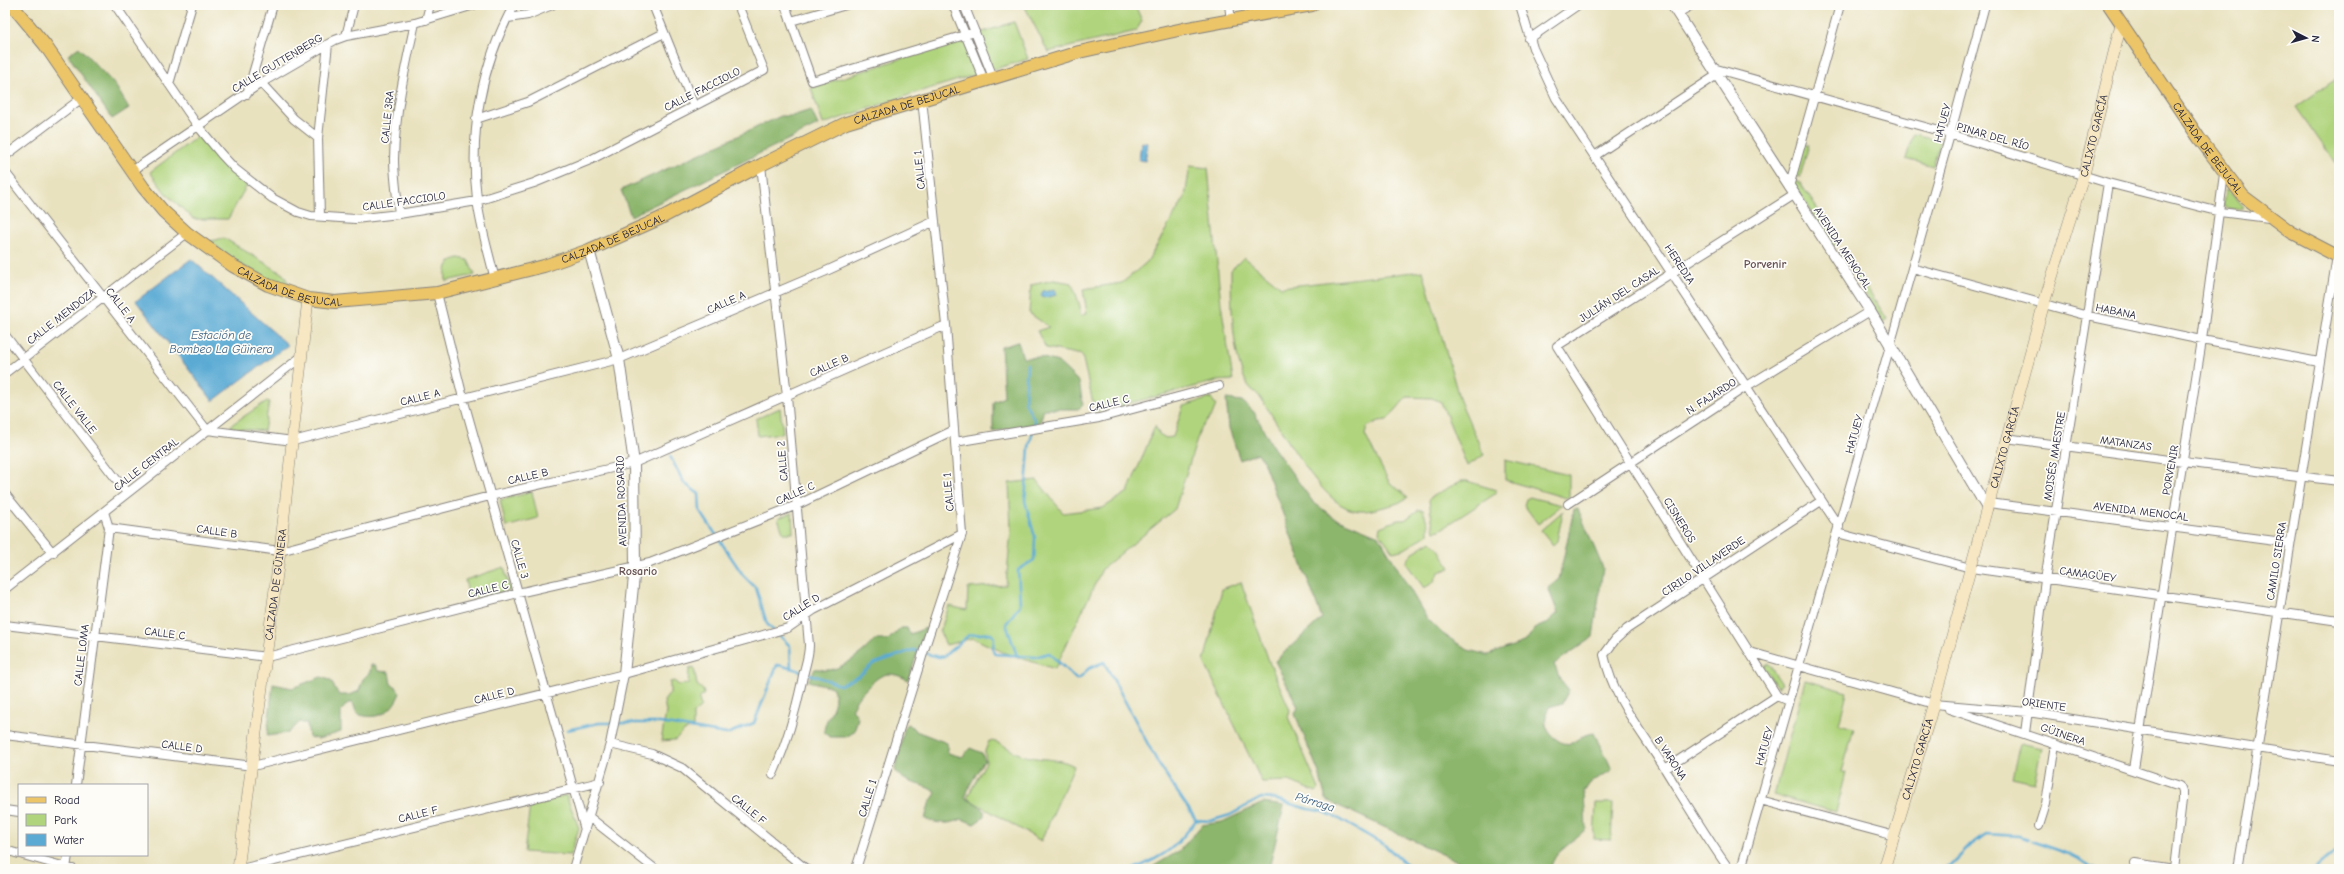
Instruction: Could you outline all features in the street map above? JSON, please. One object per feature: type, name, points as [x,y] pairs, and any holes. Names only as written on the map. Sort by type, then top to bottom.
[{"type":"main road","name":"CALZADA DE BEJUCAL","points":[[12,5],[33,29],[132,171],[163,211],[187,233],[250,276],[308,299],[320,301],[352,301],[437,293],[495,280],[544,266],[589,250],[659,219],[761,165],[846,123],[1079,52],[1231,20],[1312,5]]},
{"type":"main road","name":"CALZADA DE BEJUCAL","points":[[2109,5],[2224,174],[2243,196],[2270,218],[2309,243],[2338,256]]},
{"type":"main road","name":"CALIXTO GARCÍA","points":[[1884,869],[1934,704],[2044,303],[2084,174],[2121,24]]},
{"type":"main road","name":"CALZADA DE GÜINERA","points":[[240,869],[280,551],[308,299]]},
{"type":"street","name":"CALLE FACCIOLO","points":[[115,5],[197,125],[221,154],[252,183],[298,212],[320,216],[355,219],[399,214],[477,201],[534,183],[590,160],[764,70],[738,5]]},
{"type":"street","points":[[169,84],[192,5]]},
{"type":"street","points":[[247,94],[273,5]]},
{"type":"street","points":[[346,36],[354,5]]},
{"type":"street","points":[[426,20],[430,5]]},
{"type":"street","name":"CALLE GUTTENBERG","points":[[132,171],[197,125],[247,94],[261,83],[328,44],[346,36],[415,23],[474,5]]},
{"type":"street","points":[[495,280],[477,201],[474,164],[476,119],[489,64],[514,5]]},
{"type":"street","points":[[508,18],[532,14],[552,5]]},
{"type":"street","points":[[653,5],[694,106]]},
{"type":"street","points":[[785,5],[812,81],[975,32]]},
{"type":"street","points":[[791,22],[846,5]]},
{"type":"street","points":[[953,5],[965,34],[989,79]]},
{"type":"street","points":[[964,5],[975,32],[989,79]]},
{"type":"street","points":[[1229,5],[1231,20]]},
{"type":"street","name":"HEREDIA","points":[[1520,5],[1530,39],[1540,65],[1556,98],[1596,155],[1747,386],[1838,530]]},
{"type":"street","points":[[1530,39],[1578,5]]},
{"type":"street","points":[[1675,9],[1692,5]]},
{"type":"street","points":[[1791,191],[1814,96],[1840,5]]},
{"type":"street","name":"HATUEY","points":[[1741,869],[1950,135],[1985,5]]},
{"type":"street","name":"AVENIDA MENOCAL","points":[[1675,9],[1791,191],[1870,311],[1988,505],[2057,512],[2290,543]]},
{"type":"street","name":"CALLE 3RA","points":[[399,214],[394,161],[395,137],[398,102],[415,23]]},
{"type":"street","points":[[476,119],[528,102],[664,33]]},
{"type":"street","points":[[320,216],[318,138],[328,44]]},
{"type":"street","points":[[1596,155],[1715,72]]},
{"type":"street","name":"PINAR DEL RÍO","points":[[1715,72],[1814,96],[2084,174],[2108,183],[2220,212],[2270,218]]},
{"type":"street","points":[[261,83],[294,119],[318,138]]},
{"type":"street","points":[[5,156],[82,98]]},
{"type":"street","name":"CALLE 1","points":[[856,869],[962,534],[946,325],[922,99]]},
{"type":"street","name":"CALLE 2","points":[[761,165],[787,396],[808,614],[809,657],[786,744],[773,774]]},
{"type":"street","name":"CALLE A","points":[[5,172],[102,298],[207,430],[293,441],[620,359],[655,346],[935,220]]},
{"type":"street","name":"PORVENIR","points":[[2134,769],[2202,340],[2224,174]]},
{"type":"street","name":"MOISÉS MAESTRE","points":[[2025,732],[2045,580],[2108,183]]},
{"type":"street","name":"JULIÁN DEL CASAL","points":[[1557,346],[1672,273],[1791,191]]},
{"type":"street","name":"CALLE MENDOZA","points":[[5,373],[187,233]]},
{"type":"street","name":"AVENIDA ROSARIO","points":[[573,869],[610,744],[624,674],[635,567],[634,463],[620,359],[589,250]]},
{"type":"street","name":"CAMILO SIERRA","points":[[2238,869],[2300,475],[2338,256]]},
{"type":"street","name":"HABANA","points":[[1912,268],[2088,316],[2202,340],[2319,362]]},
{"type":"street","name":"CALLE 3","points":[[437,293],[463,398],[584,830]]},
{"type":"street","name":"N. FAJARDO","points":[[1568,504],[1631,461],[1747,386],[1870,311]]},
{"type":"street","name":"CALLE B","points":[[110,528],[280,551],[490,496],[634,463],[946,325]]},
{"type":"street","name":"CALLE VALLE","points":[[5,335],[127,492]]},
{"type":"street","name":"CISNEROS","points":[[1557,346],[1631,461],[1777,696]]},
{"type":"street","name":"CALLE CENTRAL","points":[[5,589],[53,553],[127,492],[302,357]]},
{"type":"street","name":"CALLE C","points":[[955,442],[1099,418],[1219,386]]},
{"type":"street","name":"CALLE C","points":[[5,625],[266,657],[518,593],[650,563],[797,505],[954,430]]},
{"type":"street","name":"MATANZAS","points":[[2006,438],[2339,481]]},
{"type":"street","points":[[5,494],[53,553]]},
{"type":"street","name":"CIRILO VILLAVERDE","points":[[1604,655],[1615,640],[1628,629],[1821,501]]},
{"type":"street","points":[[104,512],[110,528]]},
{"type":"street","name":"CALLE LOMA","points":[[76,784],[94,636],[110,528]]},
{"type":"street","name":"CAMAGÜEY","points":[[1838,530],[1971,568],[2045,580],[2279,611],[2339,621]]},
{"type":"street","name":"CALLE D","points":[[5,735],[253,766],[624,674],[788,628],[808,614],[962,534]]},
{"type":"street","name":"ORIENTE","points":[[1750,652],[1934,704],[2028,712],[2339,761]]},
{"type":"street","name":"B VARONA","points":[[1604,655],[1608,675],[1618,698],[1665,769],[1706,837],[1729,869]]},
{"type":"street","points":[[1665,769],[1777,696],[1788,701]]},
{"type":"street","name":"GÜINERA","points":[[1934,704],[2025,732],[2055,744],[2174,783],[2182,791],[2174,869]]},
{"type":"street","name":"CALLE F","points":[[610,744],[652,754],[682,768],[806,869]]},
{"type":"street","points":[[2039,826],[2046,804],[2055,744]]},
{"type":"street","name":"CALLE F","points":[[240,869],[600,782]]},
{"type":"street","points":[[1760,800],[1895,836]]},
{"type":"street","points":[[5,810],[18,812]]},
{"type":"street","points":[[589,817],[655,869]]},
{"type":"street","points":[[5,850],[18,854]]},
{"type":"street","points":[[27,856],[69,868],[68,856]]},
{"type":"street","points":[[2135,863],[2174,869]]},
{"type":"green space","points":[[1024,5],[1135,5],[1142,21],[1136,31],[1048,52]]},
{"type":"green space","points":[[1014,22],[1028,59],[915,93],[823,124],[811,88]]},
{"type":"green space","points":[[79,47],[115,85],[129,108],[112,119],[68,55]]},
{"type":"green space","points":[[2339,77],[2339,168],[2296,107]]},
{"type":"green space","points":[[811,110],[818,125],[631,216],[621,190],[781,116],[792,116]]},
{"type":"green space","points":[[1913,134],[1940,140],[1933,166],[1906,159]]},
{"type":"green space","points":[[198,136],[223,164],[247,185],[228,219],[194,219],[166,194],[150,172]]},
{"type":"green space","points":[[1804,143],[1809,145],[1800,177],[1795,176]]},
{"type":"green space","points":[[1190,166],[1208,168],[1221,304],[1233,380],[1217,381],[1095,412],[1082,355],[1046,348],[1037,331],[1049,327],[1029,313],[1031,285],[1054,280],[1072,283],[1080,306],[1080,316],[1087,313],[1083,289],[1122,283],[1147,262],[1185,197]]},
{"type":"green space","points":[[1793,180],[1799,181],[1839,242],[1834,246],[1793,183]]},
{"type":"green space","points":[[2227,189],[2243,207],[2232,209],[2225,207],[2223,204],[2225,191]]},
{"type":"green space","points":[[224,238],[283,274],[288,282],[287,286],[279,285],[234,261],[210,241]]},
{"type":"green space","points":[[1842,248],[1887,319],[1883,322],[1838,251]]},
{"type":"green space","points":[[1244,257],[1281,287],[1423,271],[1460,401],[1484,455],[1467,466],[1441,402],[1432,398],[1407,397],[1387,420],[1379,421],[1367,427],[1365,435],[1389,482],[1408,497],[1395,504],[1364,511],[1356,511],[1347,508],[1335,500],[1323,489],[1299,458],[1259,396],[1249,386],[1243,374],[1236,346],[1234,329],[1231,297],[1231,270]]},
{"type":"green space","points":[[459,258],[468,260],[475,275],[446,281],[447,266],[451,261]]},
{"type":"green space","points":[[1018,342],[1023,358],[1040,357],[1058,362],[1079,382],[1083,405],[1078,409],[1044,409],[1040,423],[993,432],[993,402],[1004,397],[1001,347]]},
{"type":"green space","points":[[1211,398],[1216,405],[1212,415],[1200,430],[1175,509],[1102,569],[1055,669],[1005,653],[973,638],[946,645],[940,632],[949,606],[967,610],[968,588],[1006,585],[1011,530],[1009,483],[1037,480],[1063,513],[1103,508],[1128,492],[1155,426],[1159,434],[1166,438],[1173,437],[1183,406]]},
{"type":"green space","points":[[1226,399],[1242,401],[1254,412],[1273,447],[1313,502],[1333,517],[1379,536],[1426,617],[1443,634],[1468,650],[1488,655],[1526,641],[1534,629],[1547,623],[1558,613],[1548,588],[1559,579],[1574,509],[1578,509],[1603,568],[1593,637],[1554,664],[1560,679],[1569,690],[1562,703],[1549,707],[1546,714],[1546,726],[1548,731],[1556,739],[1568,745],[1585,735],[1594,733],[1612,770],[1590,783],[1584,792],[1586,829],[1555,856],[1550,869],[1479,869],[1457,861],[1326,800],[1319,773],[1295,714],[1298,707],[1275,661],[1322,618],[1263,461],[1258,453],[1240,460],[1229,428]]},
{"type":"green space","points":[[267,401],[269,402],[264,431],[232,428],[231,425]]},
{"type":"green space","points":[[780,408],[783,433],[758,436],[756,419]]},
{"type":"green space","points":[[1505,460],[1569,475],[1569,496],[1566,498],[1505,480]]},
{"type":"green space","points":[[1461,481],[1467,481],[1496,490],[1495,494],[1440,530],[1434,531],[1429,501],[1431,497]]},
{"type":"green space","points":[[532,492],[538,518],[506,527],[500,500]]},
{"type":"green space","points":[[1530,497],[1562,505],[1538,524],[1524,505],[1526,499]]},
{"type":"green space","points":[[1418,510],[1423,510],[1428,525],[1428,534],[1405,549],[1393,552],[1379,532],[1380,527],[1398,520],[1405,520]]},
{"type":"green space","points":[[1563,511],[1557,541],[1553,545],[1541,530]]},
{"type":"green space","points":[[792,513],[793,533],[783,533],[778,518]]},
{"type":"green space","points":[[1431,541],[1439,549],[1450,568],[1439,572],[1433,583],[1424,588],[1406,563],[1412,553]]},
{"type":"green space","points":[[504,567],[510,590],[469,598],[465,580]]},
{"type":"green space","points":[[1241,582],[1270,664],[1290,710],[1288,717],[1319,789],[1316,792],[1289,781],[1262,782],[1204,662],[1222,589]]},
{"type":"green space","points":[[900,628],[907,628],[910,634],[926,628],[908,680],[889,674],[875,680],[859,696],[852,708],[858,718],[854,732],[846,737],[829,737],[824,731],[834,704],[834,693],[832,687],[808,681],[815,669],[826,670],[840,667],[860,654],[874,640],[888,640]]},
{"type":"green space","points":[[1768,663],[1782,684],[1777,687],[1763,666]]},
{"type":"green space","points":[[371,665],[375,665],[378,671],[389,672],[391,684],[397,688],[400,693],[393,706],[383,714],[377,716],[364,716],[357,714],[353,703],[348,703],[341,711],[341,732],[318,739],[309,737],[307,724],[300,722],[288,733],[267,736],[273,684],[292,688],[321,677],[330,680],[339,695],[350,695],[359,691],[363,679],[370,672]]},
{"type":"green space","points":[[694,668],[697,685],[703,690],[704,694],[699,699],[701,707],[693,714],[693,727],[683,732],[675,740],[661,741],[666,712],[664,701],[670,693],[670,682],[674,681],[679,685],[688,684],[689,669]]},
{"type":"green space","points":[[1805,680],[1847,692],[1839,724],[1854,728],[1842,772],[1846,773],[1836,812],[1774,795]]},
{"type":"green space","points":[[909,724],[916,731],[947,743],[948,753],[962,757],[970,748],[982,753],[985,761],[970,785],[965,798],[977,804],[984,811],[984,817],[974,824],[962,819],[944,823],[925,819],[929,804],[936,793],[926,787],[902,778],[895,769],[905,726]]},
{"type":"green space","points":[[989,741],[1000,744],[1024,756],[1061,761],[1074,766],[1041,841],[967,798],[986,762],[985,751]]},
{"type":"green space","points":[[2020,743],[2042,748],[2034,782],[2012,777]]},
{"type":"green space","points":[[566,795],[579,828],[570,855],[524,852],[530,805]]},
{"type":"green space","points":[[1263,803],[1284,806],[1269,869],[1149,869],[1179,851],[1202,825],[1222,822]]},
{"type":"green space","points":[[1596,803],[1613,803],[1611,840],[1594,839]]},
{"type":"water","points":[[1141,142],[1148,143],[1145,161],[1139,160]]},
{"type":"water","name":"Estación de Bombeo La Güinera","points":[[191,259],[288,345],[213,401],[136,301]]},
{"type":"water","points":[[1055,289],[1057,295],[1044,298],[1041,295],[1043,291]]},
{"type":"waterway","points":[[1017,656],[1006,624],[1020,605],[1018,570],[1034,560],[1035,538],[1025,501],[1029,447],[1035,421],[1025,402],[1027,364]]},
{"type":"waterway","points":[[670,456],[684,483],[699,494],[700,511],[743,575],[756,588],[767,624],[773,630]]},
{"type":"waterway","points":[[777,633],[790,646],[791,668]]},
{"type":"waterway","points":[[567,730],[599,723],[660,723],[727,734],[754,723],[777,665],[817,676],[840,685],[859,676],[873,664],[913,650],[939,657],[944,656],[969,635],[991,633],[994,638],[993,650],[995,654],[1035,657],[1049,653],[1076,679],[1079,679],[1088,669],[1104,662],[1158,763],[1196,820]]},
{"type":"waterway","name":"Párraga","points":[[1196,820],[1210,821],[1230,815],[1261,798],[1274,799],[1308,809],[1321,811],[1336,817],[1386,846],[1405,864],[1420,869]]},
{"type":"waterway","points":[[1134,869],[1170,850],[1182,838],[1196,820]]},
{"type":"waterway","name":"Párraga","points":[[1944,869],[1950,866],[1971,845],[1986,834],[2019,836],[2027,839]]},
{"type":"waterway","name":"Párraga","points":[[2031,841],[2068,854],[2097,869]]},
{"type":"waterway","name":"Párraga","points":[[2315,869],[2339,849]]},
{"type":"district","name":"Porvenir","points":[[1765,264]]},
{"type":"district","name":"Rosario","points":[[638,571]]}]
